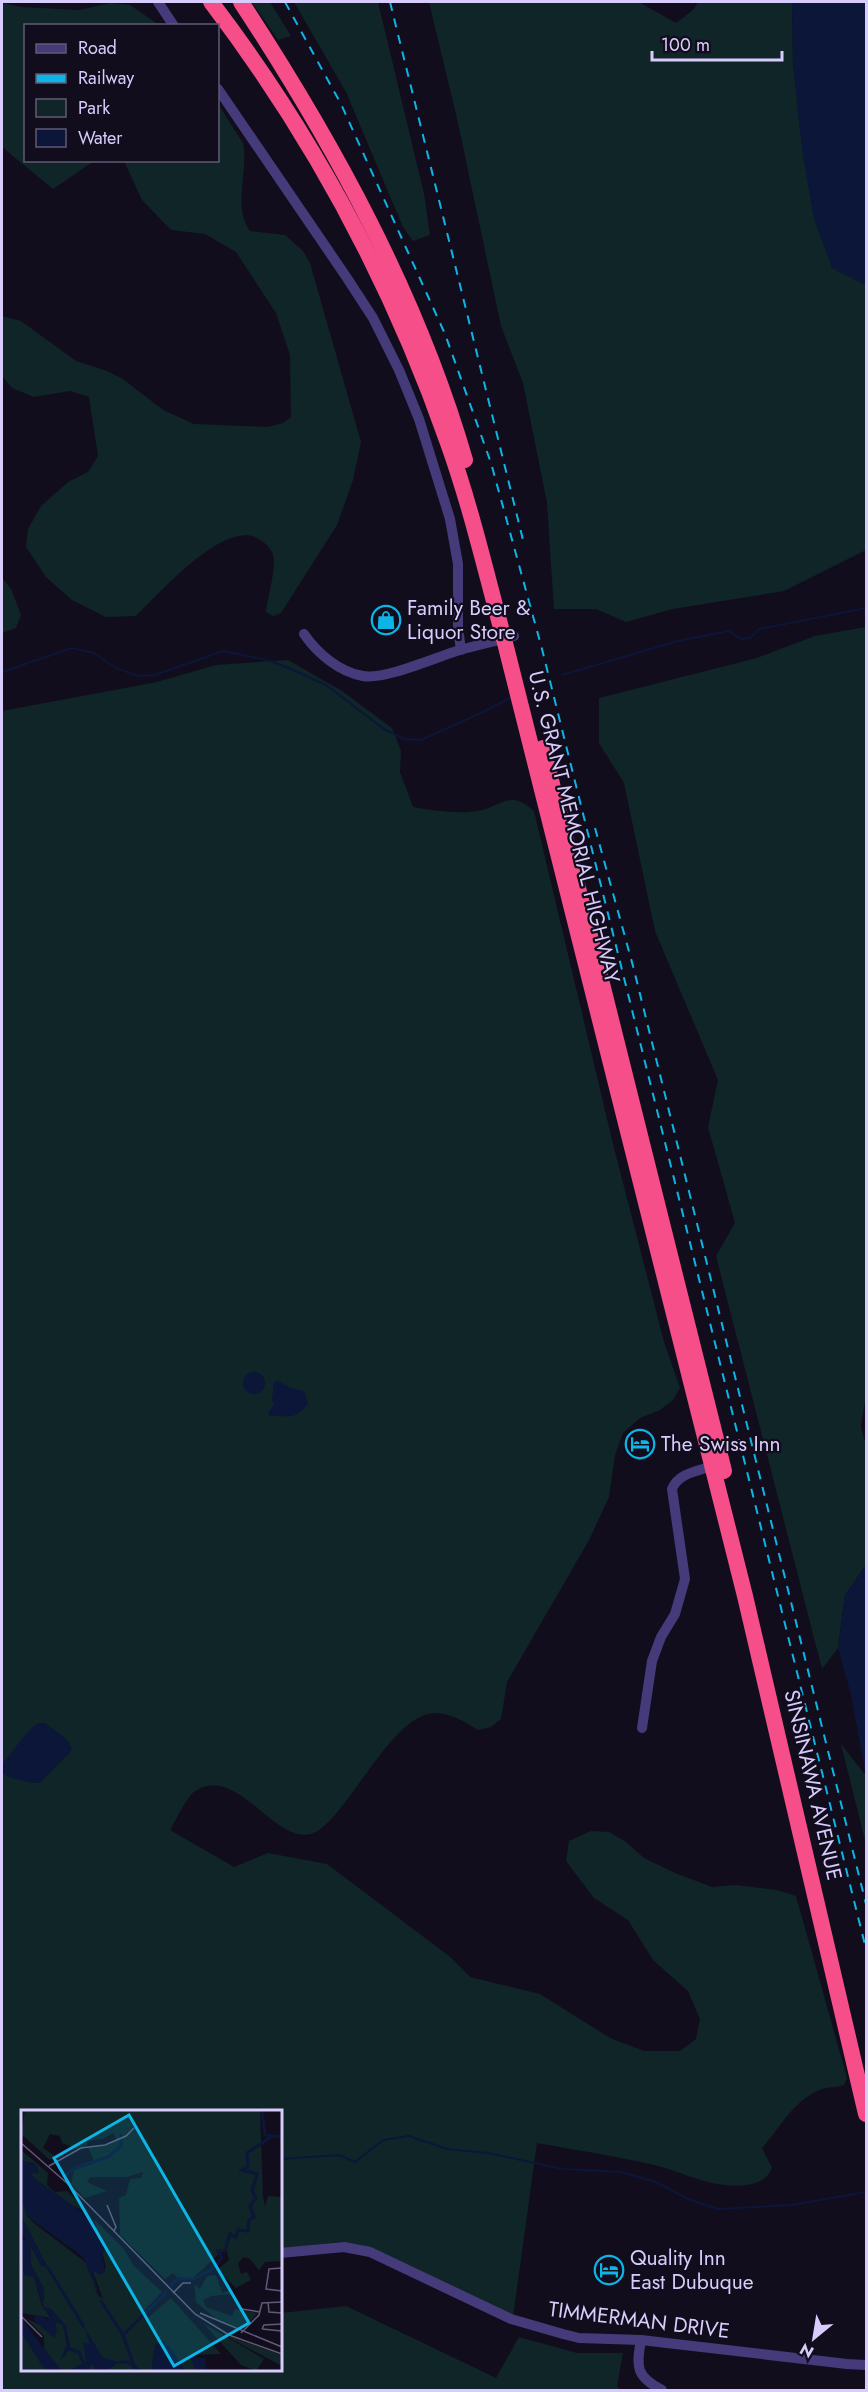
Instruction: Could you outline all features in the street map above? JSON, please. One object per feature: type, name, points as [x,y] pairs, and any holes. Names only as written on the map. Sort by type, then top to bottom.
[{"type":"highway","name":"U.S. GRANT MEMORIAL HIGHWAY","points":[[211,2],[301,130],[348,212],[410,341],[449,444],[509,637],[567,838],[716,1465]]},
{"type":"highway","name":"U.S. GRANT MEMORIAL HIGHWAY","points":[[241,2],[278,58],[329,145],[405,297],[457,431],[490,545],[509,637]]},
{"type":"highway","name":"SINSINAWA AVENUE","points":[[716,1465],[799,1774],[867,2070]]},
{"type":"highway","name":"SINSINAWA AVENUE","points":[[716,1465],[867,2114]]},
{"type":"street","points":[[158,2],[173,24]]},
{"type":"street","points":[[219,90],[373,318],[399,370],[419,419],[449,517],[458,564],[458,628],[461,650]]},
{"type":"street","points":[[304,634],[314,649],[362,676],[375,676],[509,637]]},
{"type":"street","points":[[642,1728],[652,1661],[661,1637],[675,1614],[684,1579],[672,1489],[675,1483],[685,1475],[716,1465]]},
{"type":"street","name":"TIMMERMAN DRIVE","points":[[282,2253],[344,2247],[357,2248],[370,2252],[485,2308],[536,2328],[579,2337],[641,2340],[867,2365]]},
{"type":"street","points":[[641,2340],[639,2370],[648,2383],[662,2391]]},
{"type":"green space","points":[[252,2],[270,2],[291,36],[278,40]]},
{"type":"green space","points":[[294,2],[378,2],[424,194],[430,235],[413,241],[403,227],[346,92]]},
{"type":"green space","points":[[429,2],[639,2],[676,23],[693,10],[698,2],[792,2],[793,64],[832,268],[866,285],[866,550],[784,591],[673,609],[626,622],[596,609],[554,609],[547,503],[523,383],[501,326],[458,123]]},
{"type":"green space","points":[[2,3],[22,7],[79,10],[111,3],[130,5],[158,24],[24,24],[24,162],[93,162],[53,189],[2,147]]},
{"type":"green space","points":[[219,106],[243,143],[241,200],[242,211],[250,231],[285,235],[303,251],[310,263],[361,442],[353,480],[337,525],[281,613],[273,616],[266,612],[274,557],[259,539],[245,535],[229,539],[211,548],[193,561],[136,616],[106,617],[72,600],[46,577],[26,547],[28,529],[41,506],[68,482],[88,472],[98,456],[89,397],[70,391],[34,397],[12,388],[2,376],[2,316],[21,321],[76,361],[123,379],[163,410],[194,424],[268,427],[283,423],[291,417],[290,355],[276,313],[236,252],[205,234],[171,230],[142,200],[124,162],[219,162]]},
{"type":"green space","points":[[2,578],[11,589],[21,615],[16,628],[2,633]]},
{"type":"green space","points":[[866,627],[866,1394],[861,1427],[866,1446],[866,1565],[845,1595],[838,1648],[822,1669],[716,1256],[735,1223],[708,1127],[718,1080],[655,931],[624,783],[599,743],[599,698],[757,658],[815,636]]},
{"type":"green space","points":[[288,660],[342,691],[392,728],[401,751],[400,772],[413,807],[466,812],[483,810],[514,800],[534,811],[613,1144],[664,1342],[680,1388],[673,1400],[660,1410],[640,1418],[623,1433],[615,1455],[609,1497],[589,1540],[507,1682],[501,1719],[491,1727],[478,1730],[452,1716],[435,1713],[420,1717],[404,1728],[389,1744],[332,1818],[319,1830],[304,1835],[289,1831],[243,1797],[227,1788],[210,1785],[191,1795],[170,1830],[234,1867],[268,1853],[327,1864],[449,1956],[470,1977],[540,1994],[610,2038],[644,2051],[680,2051],[696,2039],[700,2019],[688,1991],[653,1960],[628,1920],[594,1898],[566,1861],[569,1841],[591,1831],[609,1832],[626,1842],[644,1858],[712,1887],[736,1885],[777,1890],[796,1896],[847,2078],[844,2085],[814,2092],[797,2105],[762,2148],[772,2168],[769,2174],[759,2182],[752,2184],[732,2186],[716,2184],[654,2165],[537,2143],[513,2317],[360,2245],[339,2242],[282,2249],[282,2110],[21,2110],[21,2371],[282,2371],[282,2313],[346,2306],[496,2378],[519,2337],[577,2353],[623,2353],[617,2386],[621,2390],[2,2390],[2,711],[157,682],[216,665]]},
{"type":"green space","points":[[841,1744],[866,1776],[866,1844]]},
{"type":"water","points":[[792,2],[866,2],[866,285],[832,268],[814,219],[802,150],[793,64]]},
{"type":"water","points":[[254,1372],[262,1375],[265,1383],[262,1391],[254,1394],[246,1391],[243,1383],[246,1375]]},
{"type":"water","points":[[277,1380],[291,1388],[304,1391],[308,1403],[296,1415],[270,1416],[268,1413],[274,1405],[272,1400],[274,1382]]},
{"type":"water","points":[[866,1565],[866,1776],[851,1695],[838,1648],[845,1595]]},
{"type":"water","points":[[38,1723],[45,1723],[62,1735],[72,1750],[40,1783],[31,1783],[2,1773],[2,1764],[27,1732]]},
{"type":"waterway","points":[[562,675],[678,641],[729,631],[741,639],[750,638],[759,629],[866,608]]},
{"type":"waterway","points":[[2,672],[72,648],[94,653],[116,668],[138,676],[155,675],[223,651],[271,661],[293,670],[326,685],[384,729],[404,739],[421,740],[510,698]]},
{"type":"waterway","points":[[536,685],[544,682]]},
{"type":"waterway","points":[[282,2159],[339,2155],[355,2162],[383,2140],[409,2136],[447,2149],[488,2153],[563,2169],[621,2172],[656,2182],[688,2199],[718,2209],[792,2205],[866,2192]]},
{"type":"railway","points":[[285,2],[341,104],[445,334],[491,463],[542,649],[866,1949]]},
{"type":"railway","points":[[390,2],[523,540]]},
{"type":"railway","points":[[595,828],[633,966],[866,1904]]},
{"type":"place","name":"Family Beer & Liquor Store","points":[[386,620]]},
{"type":"place","name":"The Swiss Inn","points":[[640,1444]]},
{"type":"place","name":"Quality Inn East Dubuque","points":[[609,2270]]}]
